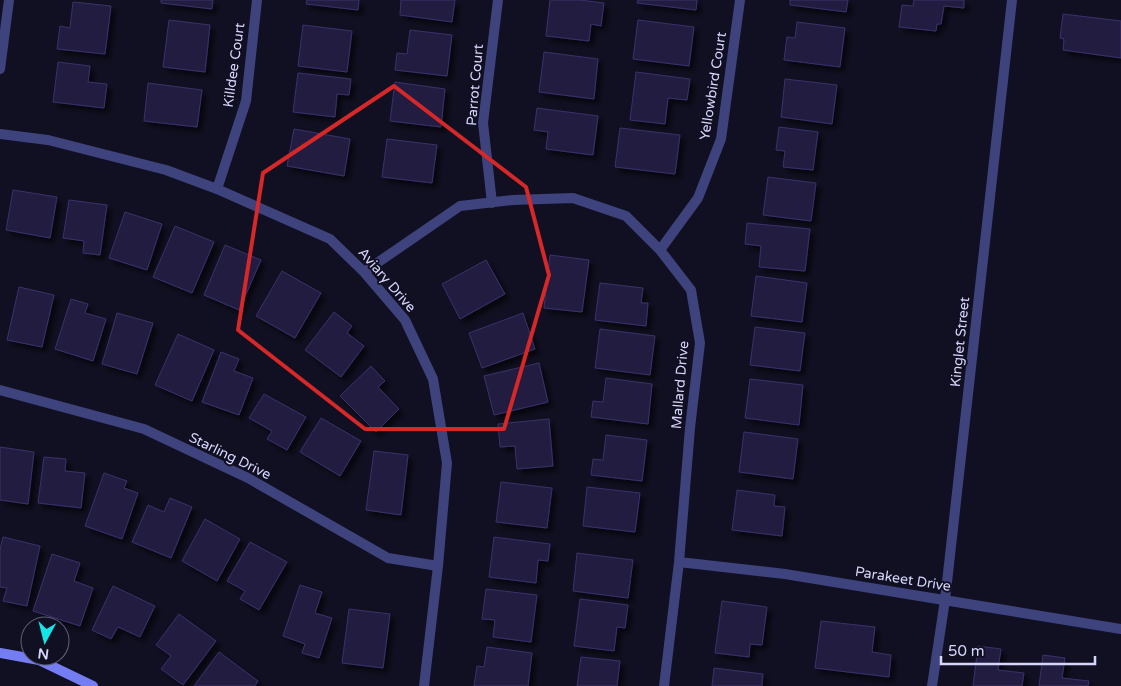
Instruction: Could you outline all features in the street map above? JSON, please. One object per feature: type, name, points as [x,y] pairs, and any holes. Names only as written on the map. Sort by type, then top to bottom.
[{"type":"street","points":[[0,69],[8,0]]},
{"type":"street","name":"Killdee Court","points":[[217,190],[246,101],[257,0]]},
{"type":"street","name":"Parrot Court","points":[[492,203],[484,123],[498,0]]},
{"type":"street","name":"Yellowbird Court","points":[[660,250],[698,198],[721,139],[740,0]]},
{"type":"street","name":"Kinglet Street","points":[[932,686],[944,600],[1012,0]]},
{"type":"street","name":"Aviary Drive","points":[[0,134],[48,140],[166,170],[330,239],[364,272],[405,320],[432,379],[447,463],[438,566],[424,686]]},
{"type":"street","name":"Mallard Drive","points":[[364,272],[460,206],[513,200],[573,198],[626,216],[660,250],[691,290],[700,343],[690,428],[679,562],[664,686]]},
{"type":"street","name":"Starling Drive","points":[[0,390],[144,429],[248,478],[388,558],[438,566]]},
{"type":"street","name":"Parakeet Drive","points":[[679,562],[785,574],[1121,629]]},
{"type":"street","points":[[0,653],[39,660],[92,686]]},
{"type":"highlighted area","points":[[394,86],[526,187],[549,275],[504,429],[365,429],[238,330],[263,173]]},
{"type":"building","points":[[161,0],[213,0],[212,9],[161,3]]},
{"type":"building","points":[[307,0],[359,0],[358,10],[306,4]]},
{"type":"building","points":[[401,0],[455,0],[452,22],[400,15]]},
{"type":"building","points":[[550,0],[580,0],[604,3],[601,26],[591,24],[589,41],[546,36]]},
{"type":"building","points":[[638,0],[697,0],[696,10],[637,3]]},
{"type":"building","points":[[790,0],[848,0],[846,12],[790,5]]},
{"type":"building","points":[[914,0],[964,0],[964,8],[944,6],[941,24],[937,24],[936,31],[899,27],[902,5],[913,6]]},
{"type":"building","points":[[73,2],[111,6],[105,54],[57,49],[60,26],[70,28]]},
{"type":"building","points":[[1063,14],[1121,21],[1121,58],[1063,50],[1064,39],[1060,38]]},
{"type":"building","points":[[169,20],[210,25],[205,72],[163,67]]},
{"type":"building","points":[[638,20],[694,27],[689,66],[633,59]]},
{"type":"building","points":[[797,22],[845,28],[840,67],[784,60],[787,37],[795,38]]},
{"type":"building","points":[[303,25],[352,31],[347,72],[298,66]]},
{"type":"building","points":[[410,30],[452,35],[447,76],[395,70],[397,53],[407,54]]},
{"type":"building","points":[[544,52],[598,59],[594,99],[539,92]]},
{"type":"building","points":[[58,62],[90,66],[88,82],[107,84],[104,108],[53,102]]},
{"type":"building","points":[[636,72],[690,79],[687,100],[668,98],[665,124],[630,120]]},
{"type":"building","points":[[298,73],[351,79],[349,95],[337,94],[335,117],[293,112]]},
{"type":"building","points":[[785,79],[837,85],[832,124],[781,117]]},
{"type":"building","points":[[395,82],[445,89],[441,127],[390,121]]},
{"type":"building","points":[[148,83],[202,90],[197,127],[144,121]]},
{"type":"building","points":[[537,108],[598,116],[593,155],[546,149],[548,132],[534,130]]},
{"type":"building","points":[[779,127],[818,132],[813,170],[783,167],[785,151],[776,150]]},
{"type":"building","points":[[620,128],[680,135],[675,174],[615,167]]},
{"type":"building","points":[[294,129],[350,139],[344,176],[287,166]]},
{"type":"building","points":[[387,139],[437,145],[432,183],[382,177]]},
{"type":"building","points":[[768,177],[816,183],[811,221],[763,215]]},
{"type":"building","points":[[13,190],[57,197],[50,238],[6,230]]},
{"type":"building","points":[[69,200],[107,205],[100,255],[83,253],[84,241],[63,238]]},
{"type":"building","points":[[125,212],[162,224],[147,270],[109,258]]},
{"type":"building","points":[[747,223],[810,229],[805,271],[759,267],[761,246],[745,244]]},
{"type":"building","points":[[175,226],[214,242],[192,293],[153,277]]},
{"type":"building","points":[[225,245],[261,260],[239,310],[204,295]]},
{"type":"building","points":[[550,255],[589,260],[582,312],[544,308]]},
{"type":"building","points":[[486,260],[505,294],[460,319],[442,284]]},
{"type":"building","points":[[282,271],[321,293],[295,338],[256,316]]},
{"type":"building","points":[[756,276],[807,283],[802,322],[751,316]]},
{"type":"building","points":[[600,283],[643,288],[641,303],[648,303],[646,326],[595,320]]},
{"type":"building","points":[[19,287],[54,295],[42,347],[7,340]]},
{"type":"building","points":[[71,299],[88,304],[85,313],[106,319],[93,361],[55,349]]},
{"type":"building","points":[[334,312],[352,326],[347,333],[364,346],[341,377],[305,350]]},
{"type":"building","points":[[117,313],[153,323],[137,374],[102,364]]},
{"type":"building","points":[[523,313],[535,349],[482,368],[469,333]]},
{"type":"building","points":[[755,327],[805,333],[800,371],[750,365]]},
{"type":"building","points":[[600,329],[655,336],[650,375],[595,368]]},
{"type":"building","points":[[178,334],[214,350],[192,401],[155,385]]},
{"type":"building","points":[[221,352],[239,359],[234,371],[253,378],[239,415],[202,402]]},
{"type":"building","points":[[539,363],[548,402],[494,415],[484,376]]},
{"type":"building","points":[[371,366],[385,381],[378,387],[399,409],[376,432],[340,396]]},
{"type":"building","points":[[606,378],[652,384],[648,424],[591,417],[593,401],[603,402]]},
{"type":"building","points":[[750,379],[803,385],[799,425],[745,418]]},
{"type":"building","points":[[264,394],[306,417],[287,450],[267,439],[272,431],[249,418]]},
{"type":"building","points":[[321,418],[361,441],[340,476],[300,452]]},
{"type":"building","points":[[549,419],[553,466],[517,469],[515,446],[500,447],[498,424]]},
{"type":"building","points":[[744,432],[798,439],[793,479],[739,472]]},
{"type":"building","points":[[606,435],[647,440],[642,481],[591,475],[593,459],[603,460]]},
{"type":"building","points":[[0,447],[34,452],[28,504],[0,500]]},
{"type":"building","points":[[374,451],[408,455],[401,515],[366,510]]},
{"type":"building","points":[[44,457],[66,459],[65,471],[85,473],[81,508],[38,503]]},
{"type":"building","points":[[104,473],[127,481],[124,488],[138,493],[122,539],[85,526]]},
{"type":"building","points":[[501,482],[552,488],[547,528],[496,522]]},
{"type":"building","points":[[587,487],[640,493],[635,532],[583,526]]},
{"type":"building","points":[[737,490],[775,495],[774,506],[785,507],[782,536],[732,530]]},
{"type":"building","points":[[170,498],[192,507],[171,558],[132,542],[148,505],[164,512]]},
{"type":"building","points":[[205,519],[240,539],[217,581],[182,561]]},
{"type":"building","points":[[3,537],[40,546],[27,606],[3,601],[7,588],[0,587],[0,549]]},
{"type":"building","points":[[494,537],[550,544],[548,561],[538,560],[536,583],[489,577]]},
{"type":"building","points":[[250,542],[287,562],[259,610],[240,599],[245,591],[227,581]]},
{"type":"building","points":[[577,553],[633,560],[628,598],[573,591]]},
{"type":"building","points":[[52,554],[80,563],[74,581],[93,588],[80,626],[70,623],[70,616],[49,616],[33,611]]},
{"type":"building","points":[[300,585],[322,592],[315,613],[332,618],[319,658],[302,653],[305,644],[283,636]]},
{"type":"building","points":[[113,586],[155,606],[140,637],[118,627],[111,639],[92,630]]},
{"type":"building","points":[[486,589],[537,595],[531,642],[493,637],[495,620],[482,619]]},
{"type":"building","points":[[580,599],[628,605],[625,628],[617,627],[614,651],[574,646]]},
{"type":"building","points":[[722,601],[767,607],[762,645],[750,644],[749,657],[715,653]]},
{"type":"building","points":[[349,609],[390,614],[383,668],[342,663]]},
{"type":"building","points":[[179,614],[216,641],[183,685],[161,669],[171,656],[156,645]]},
{"type":"building","points":[[821,621],[875,627],[872,652],[891,655],[889,677],[815,668]]},
{"type":"building","points":[[978,646],[1001,649],[998,670],[1024,673],[1022,686],[973,686]]},
{"type":"building","points":[[487,647],[532,653],[528,686],[474,686],[477,666],[484,667]]},
{"type":"building","points":[[219,652],[258,681],[255,686],[194,686]]},
{"type":"building","points":[[1043,655],[1065,658],[1062,678],[1089,681],[1088,686],[1039,686]]},
{"type":"building","points":[[581,657],[620,661],[617,686],[577,686]]},
{"type":"building","points":[[714,668],[763,674],[762,686],[712,686]]}]
